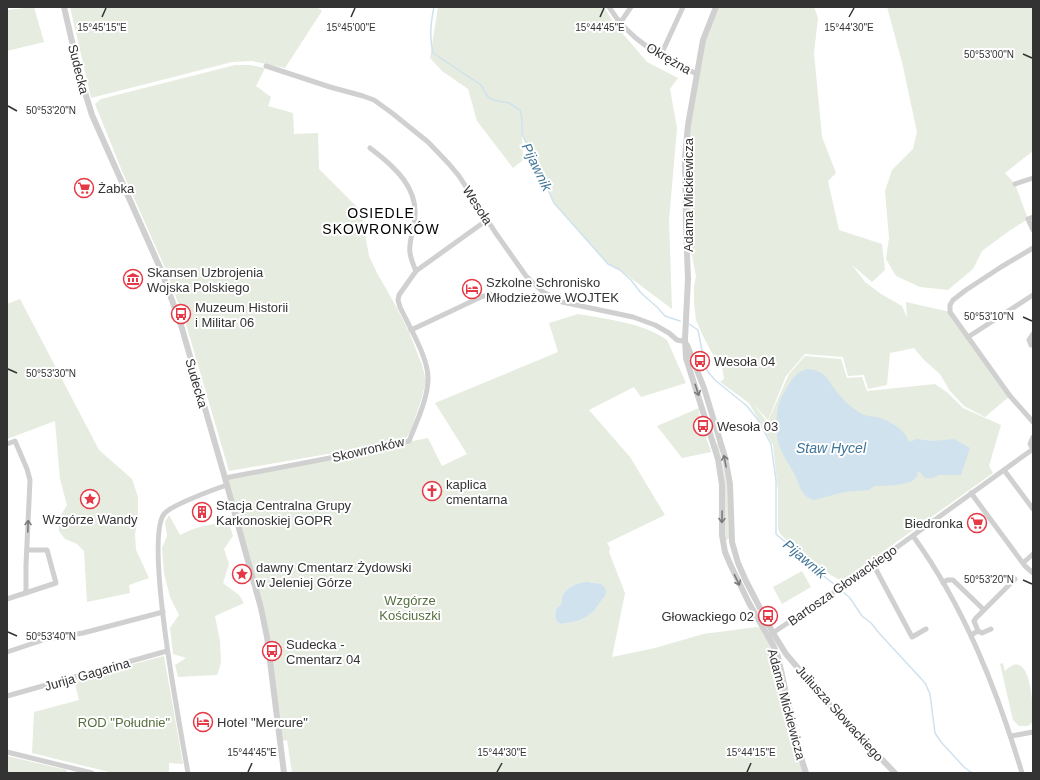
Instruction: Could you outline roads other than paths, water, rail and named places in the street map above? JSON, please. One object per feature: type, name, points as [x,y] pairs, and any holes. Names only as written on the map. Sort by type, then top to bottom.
[{"type":"street","name":"Sudecka","points":[[64,7],[80,76],[92,115],[164,277],[181,325],[225,478],[254,579],[268,637],[284,773]]},
{"type":"street","name":"Okrężna","points":[[608,7],[620,24],[660,57],[697,74]]},
{"type":"street","points":[[620,24],[631,7]]},
{"type":"street","points":[[660,57],[683,7]]},
{"type":"street","name":"Adama Mickiewicza","points":[[716,7],[703,40],[688,125],[685,157],[688,279],[685,339],[686,358],[718,459],[722,485],[722,535],[725,552],[748,603],[770,634],[778,657],[798,748],[806,773]]},
{"type":"street","name":"Wesoła","points":[[266,66],[374,100],[428,142],[459,176],[487,220],[526,276],[543,292],[562,302],[633,317],[655,325],[669,333],[677,340],[682,341],[685,339]]},
{"type":"street","points":[[370,148],[384,158],[395,170],[410,189],[414,199],[416,210],[415,223],[409,246],[410,256],[416,271]]},
{"type":"street","points":[[1015,184],[1033,178]]},
{"type":"street","points":[[1031,218],[1033,230]]},
{"type":"street","name":"Skowronków","points":[[225,478],[409,442],[425,397],[428,379],[425,361],[398,300],[400,291],[416,271],[487,220]]},
{"type":"street","points":[[1033,248],[1001,267],[953,300],[950,305],[950,312],[1010,396],[1033,422]]},
{"type":"street","points":[[411,330],[480,297],[490,294]]},
{"type":"street","points":[[968,336],[1033,295]]},
{"type":"street","points":[[1031,345],[1029,340],[1033,334]]},
{"type":"street","points":[[1032,446],[1033,437]]},
{"type":"street","points":[[7,444],[16,441],[30,475],[26,592]]},
{"type":"street","name":"Bartosza Głowackiego","points":[[770,634],[840,588],[1004,470],[1032,446]]},
{"type":"street","points":[[1004,470],[1033,509]]},
{"type":"street","points":[[188,773],[163,612],[159,577],[158,534],[162,516],[172,507],[227,485]]},
{"type":"street","points":[[971,493],[1023,563],[1033,573]]},
{"type":"street","points":[[912,536],[943,583],[971,635],[1002,710],[1022,773]]},
{"type":"street","points":[[7,599],[56,583],[47,550],[27,550]]},
{"type":"street","points":[[1023,563],[1033,554]]},
{"type":"street","points":[[873,564],[912,637],[926,629]]},
{"type":"street","points":[[978,631],[974,621],[983,609],[1015,579]]},
{"type":"street","points":[[943,583],[947,580],[953,580],[983,609]]},
{"type":"street","points":[[7,652],[46,639],[83,633],[163,612]]},
{"type":"street","points":[[971,635],[978,631],[982,633],[991,629]]},
{"type":"street","name":"Juliusza Słowackiego","points":[[770,634],[837,713],[895,773]]},
{"type":"street","name":"Jurija Gagarina","points":[[7,696],[168,651]]},
{"type":"street","points":[[778,657],[781,652],[786,654]]},
{"type":"street","points":[[1011,736],[1033,732]]},
{"type":"street","points":[[7,752],[92,773]]},
{"type":"water","name":"Staw Hycel","points":[[807,369],[822,373],[842,398],[855,410],[864,415],[884,419],[900,429],[910,442],[916,439],[933,441],[954,439],[970,448],[961,475],[939,475],[933,478],[925,478],[920,472],[918,472],[912,481],[906,483],[874,486],[869,490],[844,492],[814,500],[807,497],[800,488],[796,477],[779,446],[776,424],[778,407],[783,394],[795,376],[799,372]]},
{"type":"water","points":[[588,582],[601,584],[606,589],[605,596],[594,611],[586,617],[578,621],[561,624],[558,623],[555,618],[556,609],[562,603],[562,598],[566,590],[579,583]]},
{"type":"waterway","name":"Pijawnik","points":[[434,7],[431,30],[433,53],[481,85],[488,97],[493,100],[509,103],[520,110],[522,119],[522,134],[554,203],[608,264],[620,270],[631,280],[641,293],[665,316],[680,321]]},
{"type":"waterway","name":"Pijawnik","points":[[689,324],[698,330],[705,366],[708,372],[715,380],[747,406],[758,420],[771,444],[776,480],[776,534],[838,587]]},
{"type":"waterway","name":"Pijawnik","points":[[841,590],[850,598],[862,616],[871,623],[925,683],[930,694],[935,733],[941,742],[964,767],[972,773]]},
{"type":"place","name":"Żabka","points":[[84,188]]},
{"type":"place","name":"Skansen Uzbrojenia Wojska Polskiego","points":[[133,279]]},
{"type":"place","name":"Szkolne Schronisko Młodzieżowe WOJTEK","points":[[472,289]]},
{"type":"place","name":"Muzeum Historii i Militar 06","points":[[181,314]]},
{"type":"place","name":"Wesoła 04","points":[[700,361]]},
{"type":"place","name":"Wesoła 03","points":[[703,426]]},
{"type":"place","name":"kaplica cmentarna","points":[[432,491]]},
{"type":"place","name":"Wzgórze Wandy","points":[[90,499]]},
{"type":"place","name":"Stacja Centralna Grupy Karkonoskiej GOPR","points":[[202,512]]},
{"type":"place","name":"Biedronka","points":[[977,523]]},
{"type":"place","name":"dawny Cmentarz Żydowski w Jeleniej Górze","points":[[242,574]]},
{"type":"place","name":"Głowackiego 02","points":[[768,616]]},
{"type":"place","name":"Sudecka - Cmentarz 04","points":[[272,651]]},
{"type":"place","name":"Hotel \"Mercure\"","points":[[203,722]]},
{"type":"district","name":"OSIEDLE SKOWRONKÓW","points":[[381,222]]},
{"type":"park label","name":"Wzgórze Kościuszki","points":[[410,608]]},
{"type":"park label","name":"ROD \"Południe\"","points":[[124,722]]}]
